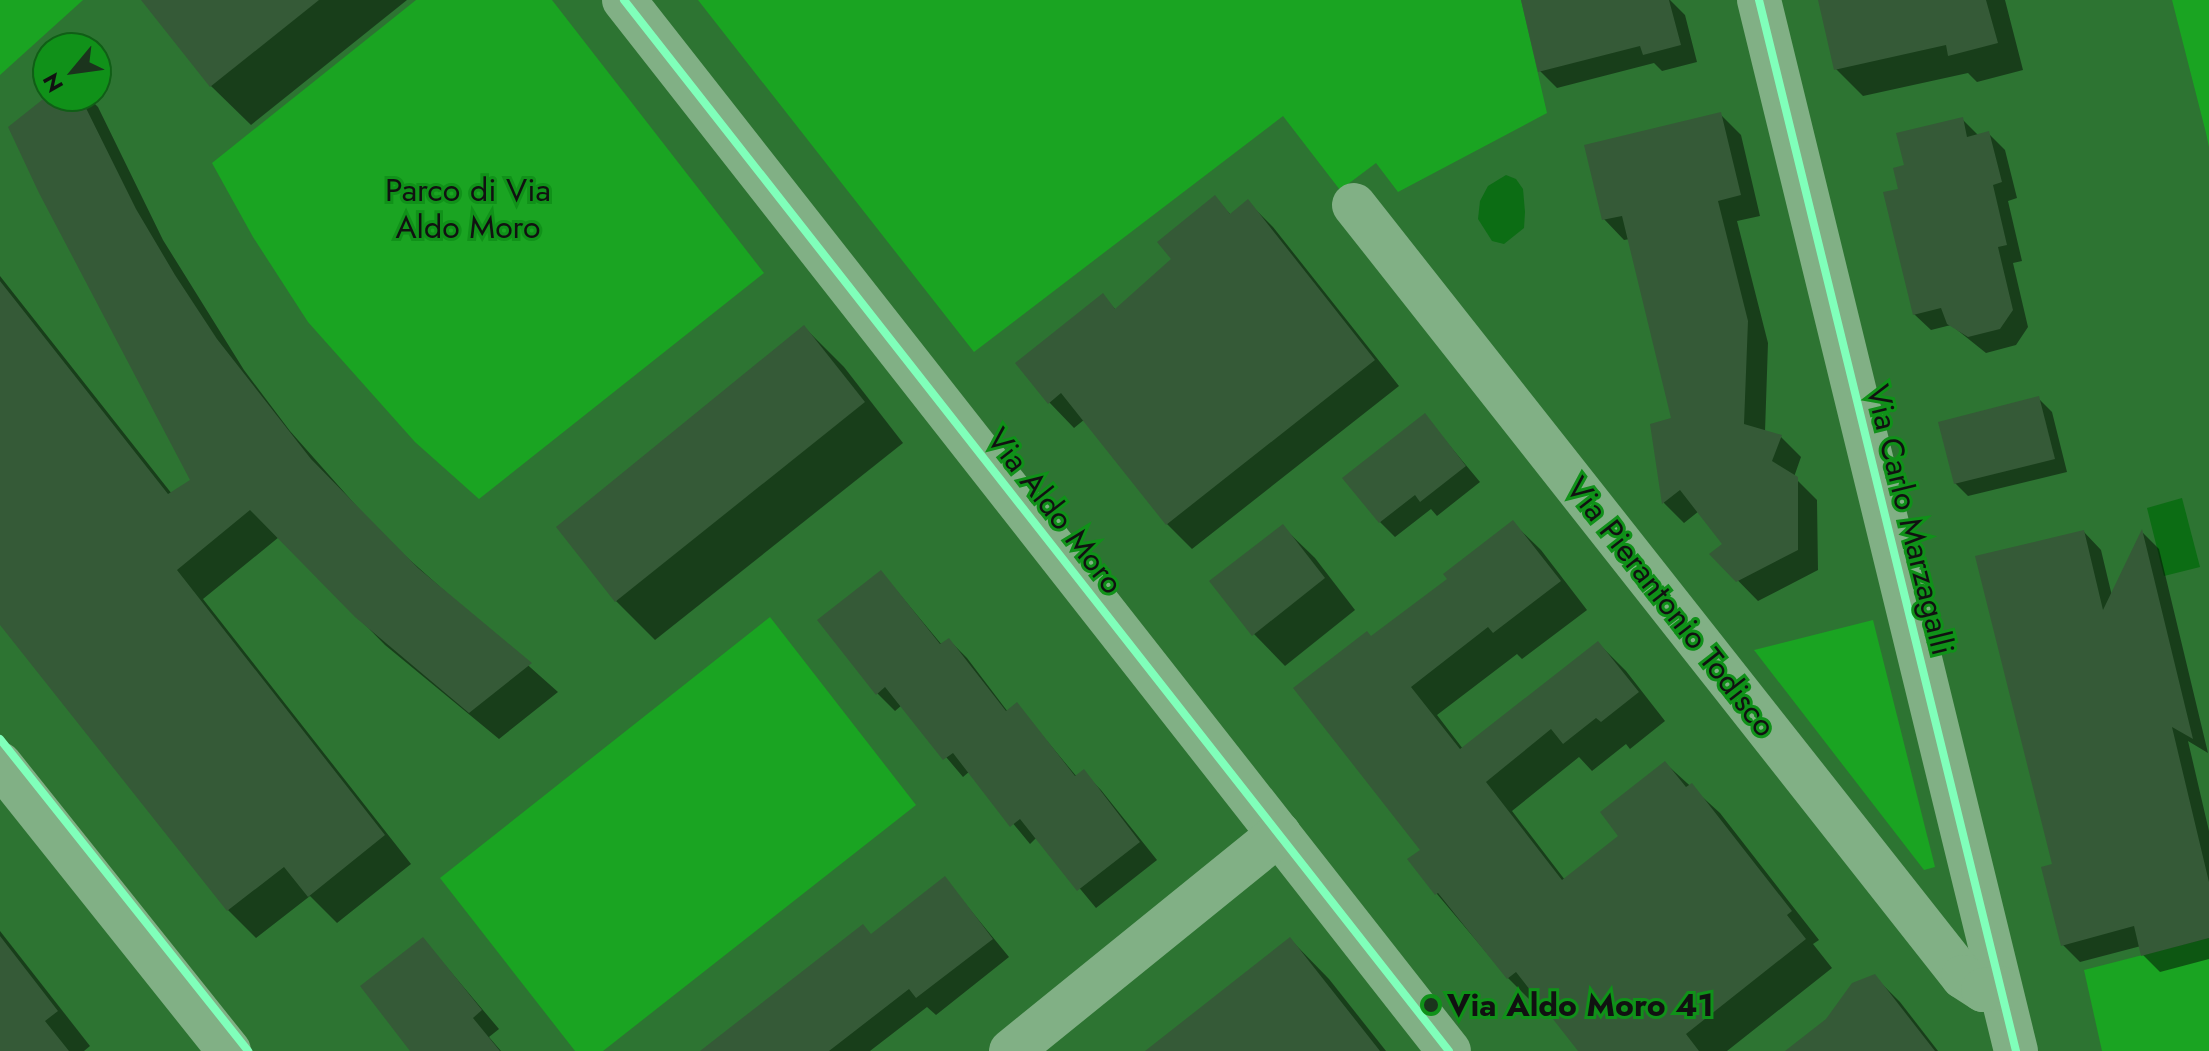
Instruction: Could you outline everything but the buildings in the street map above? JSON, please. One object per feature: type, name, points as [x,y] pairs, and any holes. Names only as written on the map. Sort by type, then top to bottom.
[{"type":"street","name":"Via Aldo Moro","points":[[624,0],[1449,1051]]},
{"type":"street","name":"Via Carlo Marzagalli","points":[[1759,0],[2016,1051]]},
{"type":"street","name":"Via Pierantonio Todisco","points":[[1354,205],[1963,977],[1983,990],[2000,988]]},
{"type":"street","points":[[0,764],[229,1051]]},
{"type":"street","points":[[1011,1051],[1279,834]]},
{"type":"green space","points":[[0,0],[83,0],[48,32],[32,32],[32,46],[0,75]]},
{"type":"green space","name":"Parco di Via Aldo Moro","points":[[416,0],[552,0],[764,273],[479,499],[415,442],[308,322],[253,237],[212,163]]},
{"type":"green space","points":[[698,0],[1521,0],[1547,113],[1398,192],[1376,163],[1340,190],[1283,116],[974,352]]},
{"type":"green space","points":[[2172,0],[2209,0],[2209,147],[2206,133]]},
{"type":"green space","points":[[770,617],[916,805],[603,1051],[575,1051],[440,878]]},
{"type":"green space","points":[[1873,620],[1935,867],[1924,870],[1754,650]]},
{"type":"green space","points":[[2209,938],[2209,1051],[2102,1051],[2084,970]]},
{"type":"shaded area","points":[[1506,175],[1516,179],[1523,189],[1525,212],[1524,228],[1504,244],[1492,241],[1478,219],[1480,201],[1488,186]]},
{"type":"shaded area","points":[[2182,498],[2200,567],[2164,576],[2147,508]]},
{"type":"cycle path","points":[[624,0],[1449,1051]]},
{"type":"cycle path","points":[[1759,0],[2016,1051]]},
{"type":"cycle path","points":[[0,739],[248,1051]]},
{"type":"place","name":"Via Aldo Moro 41","points":[[1431,1005]]}]
